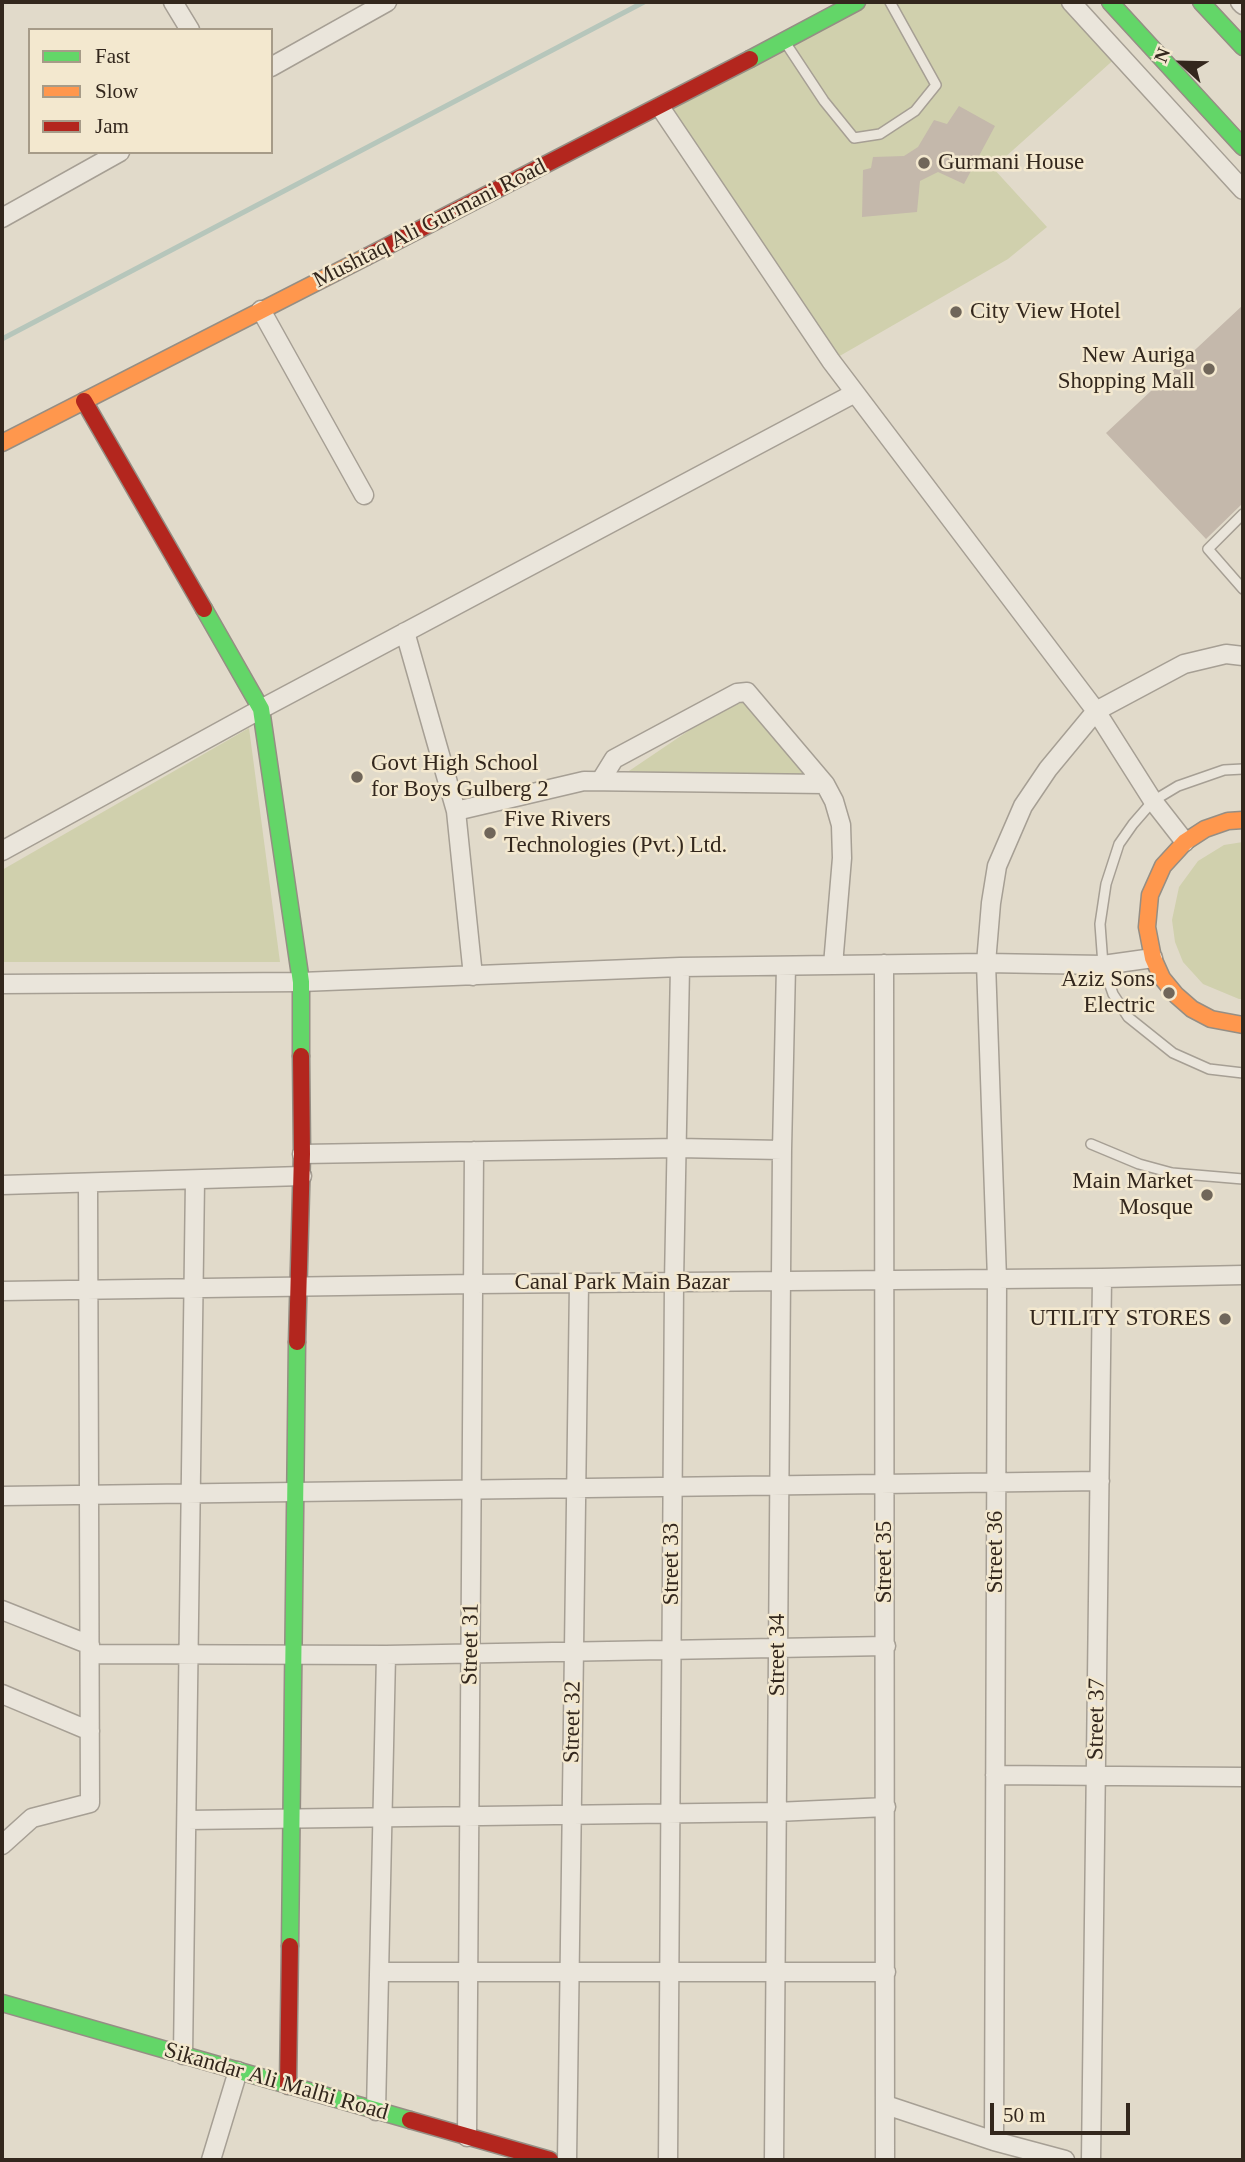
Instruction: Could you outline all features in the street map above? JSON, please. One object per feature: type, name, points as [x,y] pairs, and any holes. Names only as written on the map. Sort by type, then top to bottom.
[{"type":"street","points":[[173,2],[189,28]]},
{"type":"street","points":[[273,66],[387,2]]},
{"type":"street","name":"Mushtaq Ali Gurmani Road","points":[[2,443],[660,107],[857,2]]},
{"type":"street","points":[[1071,2],[1243,190]]},
{"type":"street","points":[[1110,2],[1243,147]]},
{"type":"street","points":[[1201,2],[1243,47]]},
{"type":"street","points":[[660,107],[831,362],[1096,711],[1153,801],[1185,842]]},
{"type":"street","points":[[2,218],[116,154]]},
{"type":"street","points":[[261,310],[364,495]]},
{"type":"street","points":[[2,851],[261,709],[855,393]]},
{"type":"street","points":[[84,401],[261,709],[301,982],[302,1176],[298,1288],[288,2086]]},
{"type":"street","points":[[405,632],[456,811],[472,976]]},
{"type":"street","points":[[1096,711],[1184,664],[1226,654],[1243,656]]},
{"type":"street","points":[[601,780],[614,759],[737,694],[747,692],[825,784],[834,801],[841,825],[842,858],[833,965]]},
{"type":"street","name":"Street 36","points":[[994,2141],[997,1279],[986,963],[990,903],[997,866],[1023,806],[1096,711]]},
{"type":"street","points":[[456,811],[572,782],[601,780],[825,784]]},
{"type":"street","points":[[1243,820],[1228,821],[1205,829],[1185,842],[1163,866],[1150,895],[1147,927],[1153,958],[1162,978],[1176,995],[1192,1009],[1211,1019],[1243,1026]]},
{"type":"street","points":[[2,984],[301,982],[680,967],[986,963],[1103,965],[1153,958]]},
{"type":"street","name":"Street 35","points":[[884,964],[885,2160]]},
{"type":"street","name":"Street 34","points":[[774,2160],[782,1150],[786,966]]},
{"type":"street","name":"Street 33","points":[[668,2160],[674,1282],[680,967]]},
{"type":"street","points":[[302,1154],[678,1148],[782,1150]]},
{"type":"street","name":"Street 31","points":[[467,2137],[474,1151]]},
{"type":"street","points":[[2,1185],[302,1176]]},
{"type":"street","points":[[183,2055],[195,1180]]},
{"type":"street","points":[[2,1845],[32,1818],[90,1803],[88,1184]]},
{"type":"street","name":"Canal Park Main Bazar","points":[[2,1291],[1102,1279],[1243,1275]]},
{"type":"street","name":"Street 37","points":[[1091,2160],[1102,1279]]},
{"type":"street","name":"Street 32","points":[[568,2160],[579,1283]]},
{"type":"street","points":[[2,1496],[1100,1481]]},
{"type":"street","points":[[2,1610],[90,1649],[189,1654],[386,1655],[886,1646]]},
{"type":"street","points":[[376,2111],[386,1655]]},
{"type":"street","points":[[2,1694],[90,1731]]},
{"type":"street","points":[[995,1775],[1243,1777]]},
{"type":"street","points":[[187,1819],[776,1812],[886,1807]]},
{"type":"street","points":[[379,1972],[886,1972]]},
{"type":"street","name":"Sikandar Ali Malhi Road","points":[[2,2003],[550,2160]]},
{"type":"street","points":[[211,2160],[238,2071]]},
{"type":"street","points":[[886,2105],[994,2141],[1065,2160]]},
{"type":"lane","points":[[784,41],[824,102],[854,138],[880,134],[915,111],[936,85],[890,2]]},
{"type":"lane","points":[[1243,514],[1208,549],[1243,589]]},
{"type":"lane","points":[[1243,769],[1224,770],[1196,779],[1153,801],[1119,844],[1106,884],[1100,924],[1103,965],[1113,994],[1128,1017],[1173,1053],[1209,1069],[1243,1073]]},
{"type":"lane","points":[[1091,1144],[1139,1164],[1172,1173],[1243,1179]]},
{"type":"green space","points":[[857,2],[1071,2],[1119,55],[993,168],[1047,227],[1008,259],[831,361],[660,107]]},
{"type":"green space","points":[[745,698],[807,778],[626,773],[734,700]]},
{"type":"green space","points":[[249,728],[280,962],[2,962],[2,870]]},
{"type":"green space","points":[[1243,842],[1243,999],[1239,999],[1203,984],[1183,962],[1175,942],[1172,920],[1179,887],[1198,861],[1224,845]]},
{"type":"building","name":"Gurmani House","points":[[959,106],[995,126],[964,184],[938,172],[920,181],[917,212],[862,217],[863,170],[871,168],[873,157],[904,156],[918,147],[934,120],[947,124]]},
{"type":"building","name":"New Auriga Shopping Mall","points":[[1243,305],[1243,503],[1206,539],[1106,433]]},
{"type":"waterway","points":[[2,339],[644,2]]},
{"type":"traffic: fast","points":[[750,59],[857,2]]},
{"type":"traffic: fast","points":[[1110,2],[1243,147]]},
{"type":"traffic: fast","points":[[1201,2],[1243,47]]},
{"type":"traffic: fast","points":[[204,609],[261,709],[301,982],[301,1056]]},
{"type":"traffic: fast","points":[[290,1946],[297,1342]]},
{"type":"traffic: fast","points":[[2,2003],[410,2120]]},
{"type":"traffic: slow","points":[[2,443],[366,257]]},
{"type":"traffic: slow","points":[[1243,820],[1228,821],[1205,829],[1185,842],[1163,866],[1150,895],[1147,927],[1153,958],[1162,978],[1176,995],[1192,1009],[1211,1019],[1243,1025]]},
{"type":"traffic: jam","points":[[366,257],[750,59]]},
{"type":"traffic: jam","points":[[84,401],[204,609]]},
{"type":"traffic: jam","points":[[297,1342],[302,1154],[301,1056]]},
{"type":"traffic: jam","points":[[288,2086],[290,1946]]},
{"type":"traffic: jam","points":[[410,2120],[550,2160]]},
{"type":"place","name":"Gurmani House","points":[[924,163]]},
{"type":"place","name":"City View Hotel","points":[[956,312]]},
{"type":"place","name":"New Auriga Shopping Mall","points":[[1209,369]]},
{"type":"place","name":"Govt High School for Boys Gulberg 2","points":[[357,777]]},
{"type":"place","name":"Five Rivers Technologies (Pvt.) Ltd.","points":[[490,833]]},
{"type":"place","name":"Aziz Sons Electric","points":[[1169,993]]},
{"type":"place","name":"Main Market Mosque","points":[[1207,1195]]},
{"type":"place","name":"UTILITY STORES","points":[[1225,1319]]}]
